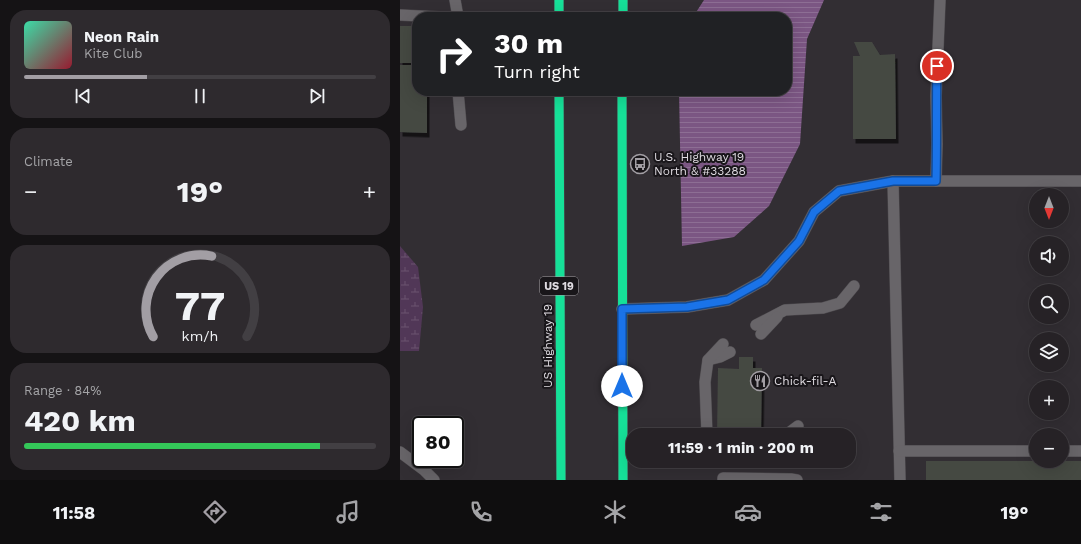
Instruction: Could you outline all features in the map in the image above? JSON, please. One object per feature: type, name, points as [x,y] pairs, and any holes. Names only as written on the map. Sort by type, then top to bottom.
[{"type":"highway","points":[[559,12],[560,0]]},
{"type":"highway","points":[[622,0],[622,12]]},
{"type":"highway","name":"US Highway 19","points":[[559,96],[561,480]]},
{"type":"highway","points":[[622,96],[622,480]]},
{"type":"lane","points":[[455,0],[457,12]]},
{"type":"lane","points":[[936,181],[936,96],[940,0]]},
{"type":"lane","points":[[400,15],[412,16]]},
{"type":"lane","points":[[458,96],[461,125]]},
{"type":"lane","points":[[622,309],[687,307],[728,300],[764,280],[799,241],[814,212],[839,191],[893,181],[1081,181]]},
{"type":"lane","points":[[893,181],[900,480]]},
{"type":"lane","points":[[759,330],[785,310],[823,308],[840,303],[854,286]]},
{"type":"lane","points":[[707,428],[705,382],[708,360],[726,348]]},
{"type":"lane","points":[[899,451],[1029,451]]},
{"type":"lane","points":[[1069,451],[1081,451]]},
{"type":"lane","points":[[400,452],[424,470],[434,480]]},
{"type":"lane","points":[[723,480],[723,478],[797,480]]},
{"type":"green space","points":[[400,246],[418,267],[423,307],[419,351],[400,351]]},
{"type":"shaded area","points":[[704,0],[824,0],[807,39],[800,144],[769,206],[734,237],[682,246],[679,96],[792,96],[792,12],[696,12]]},
{"type":"building","points":[[400,26],[412,26],[412,63],[400,63]]},
{"type":"building","points":[[854,42],[872,42],[880,55],[895,54],[896,139],[853,139],[853,56],[860,56]]},
{"type":"building","points":[[400,65],[412,65],[412,96],[427,96],[427,133],[400,132]]},
{"type":"building","points":[[739,357],[753,357],[753,368],[762,368],[761,428],[717,428],[718,368],[739,369]]},
{"type":"building","points":[[926,461],[1029,461],[1029,468],[1069,468],[1069,461],[1081,461],[1081,480],[926,480]]},
{"type":"traffic: fast","points":[[559,0],[559,12]]},
{"type":"traffic: fast","points":[[623,0],[623,12]]},
{"type":"traffic: fast","points":[[559,96],[561,480]]},
{"type":"traffic: fast","points":[[622,96],[623,480]]},
{"type":"place","name":"U.S. Highway 19 North & #33288","points":[[640,164]]},
{"type":"place","name":"Chick-fil-A","points":[[760,381]]},
{"type":"route","points":[[622,386],[622,309],[687,307],[728,300],[764,280],[799,241],[814,212],[839,191],[893,181],[936,181],[937,66]]}]
